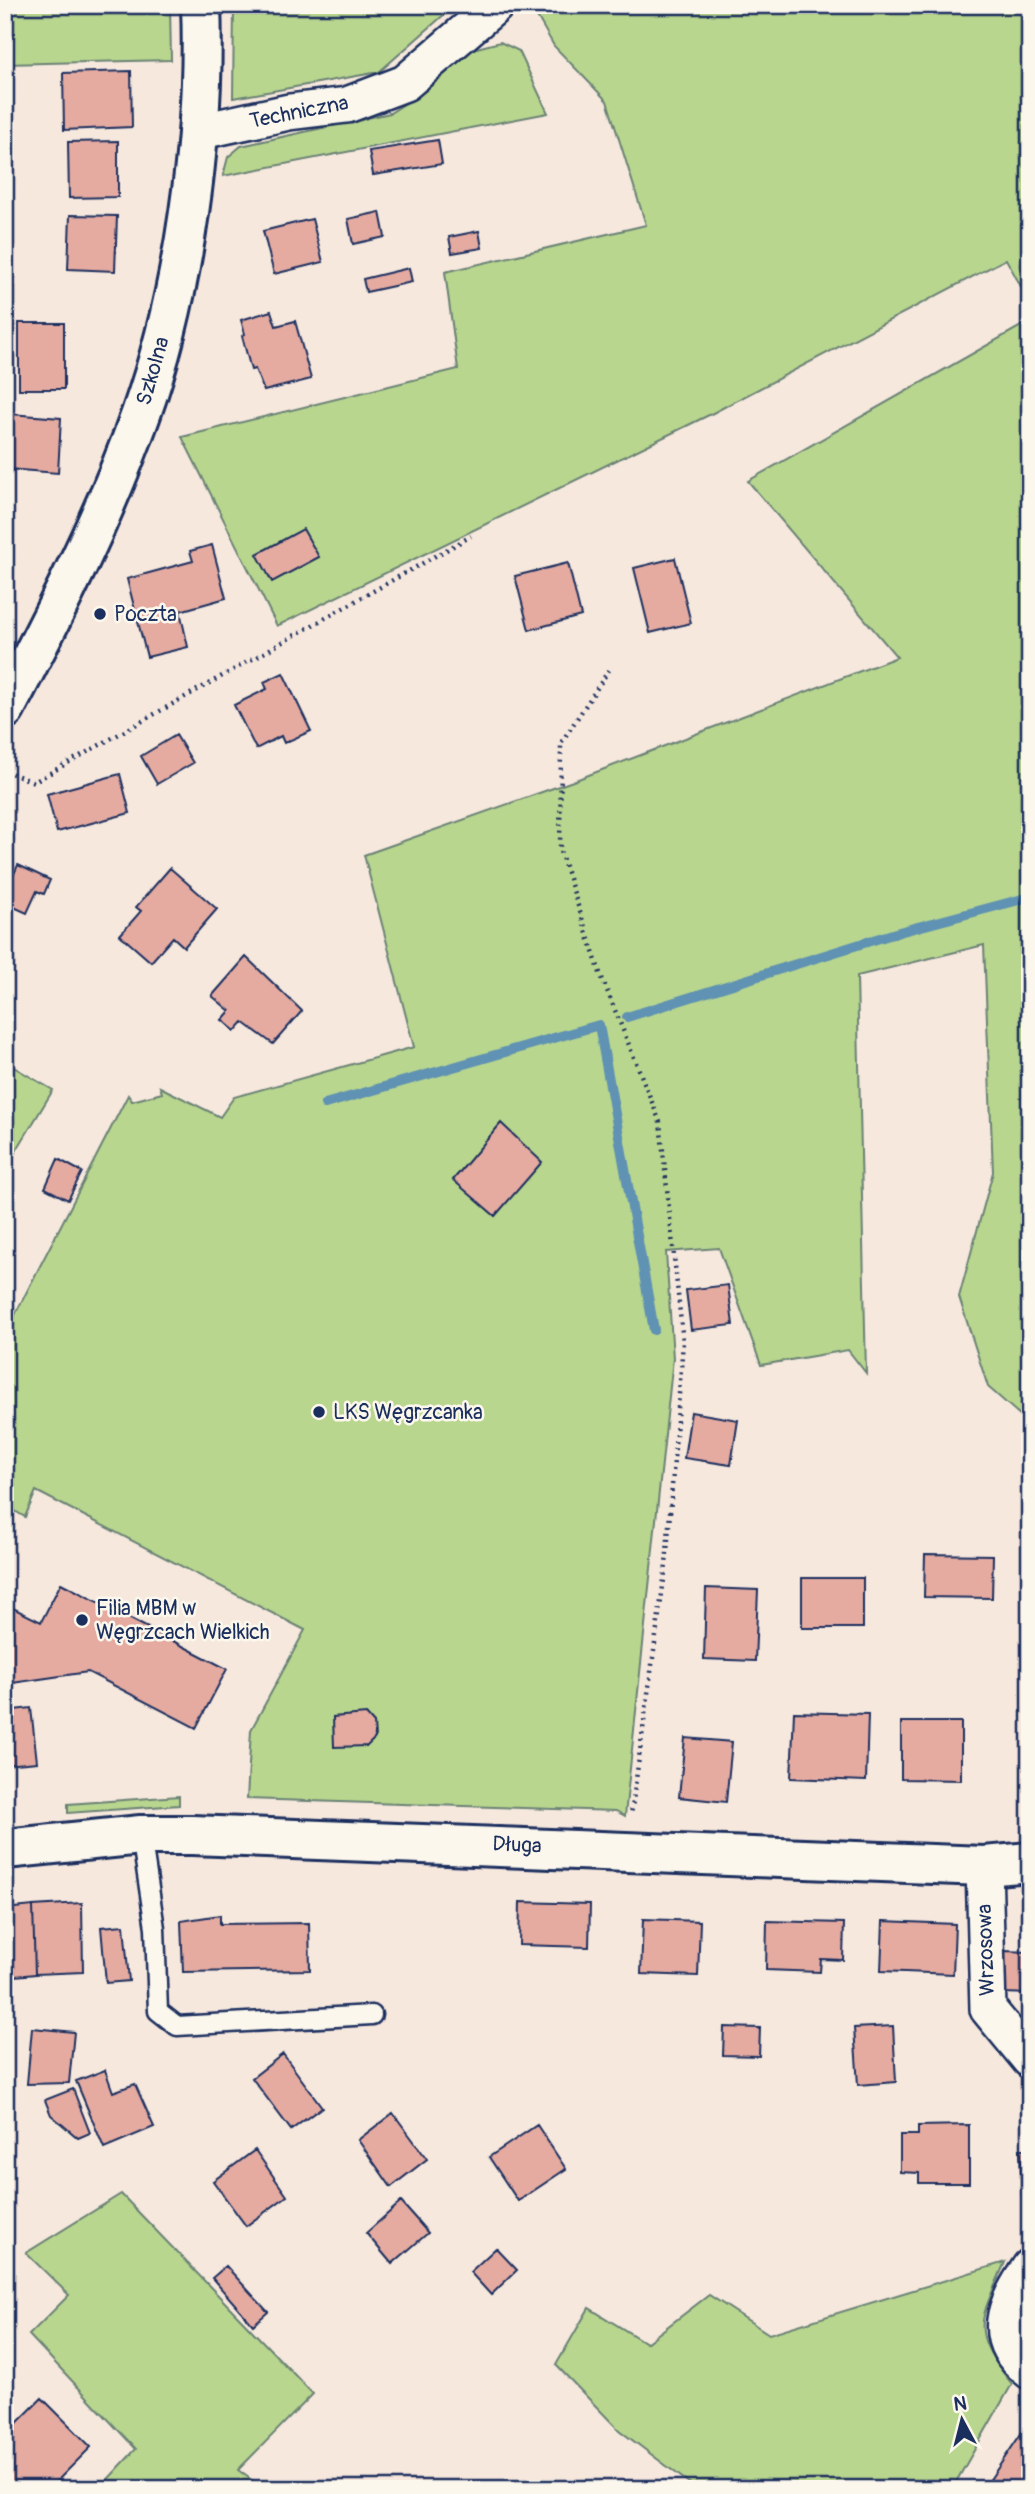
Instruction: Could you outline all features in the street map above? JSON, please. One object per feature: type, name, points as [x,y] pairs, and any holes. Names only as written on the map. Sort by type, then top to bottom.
[{"type":"street","name":"Szkolna","points":[[5,709],[98,522],[141,414],[171,299],[185,226],[197,132],[201,5]]},
{"type":"street","name":"Techniczna","points":[[197,132],[289,112],[347,104],[405,83],[496,5]]},
{"type":"street","name":"Długa","points":[[5,1849],[141,1835],[626,1850],[984,1866],[1030,1862]]},
{"type":"street","name":"Wrzosowa","points":[[984,1866],[988,2010],[1030,2060]]},
{"type":"street","points":[[1030,2267],[1009,2298],[1003,2331],[1015,2360],[1030,2371]]},
{"type":"lane","points":[[141,1835],[155,1928],[158,2011],[177,2026],[372,2015]]},
{"type":"path","points":[[5,771],[34,782],[471,536]]},
{"type":"path","points":[[609,670],[561,743],[560,852],[600,973],[660,1122],[683,1342],[666,1565],[626,1850]]},
{"type":"green space","points":[[5,5],[170,5],[171,60],[5,64]]},
{"type":"green space","points":[[234,5],[455,5],[379,72],[233,98]]},
{"type":"green space","points":[[534,5],[1030,5],[1030,303],[1006,259],[711,414],[277,626],[182,437],[458,369],[445,272],[646,225],[607,101],[554,46],[534,11]]},
{"type":"green space","points":[[500,42],[519,51],[548,113],[223,176],[228,157],[241,146],[390,113],[426,90],[465,51]]},
{"type":"green space","points":[[1030,321],[1030,1424],[988,1387],[959,1297],[993,1172],[984,945],[857,976],[866,1373],[848,1350],[761,1365],[719,1248],[666,1252],[673,1358],[625,1816],[616,1811],[247,1799],[251,1730],[305,1630],[36,1491],[25,1517],[5,1505],[5,1334],[128,1095],[132,1101],[162,1093],[160,1087],[220,1117],[234,1097],[414,1047],[364,855],[573,781],[897,657],[748,481]]},
{"type":"green space","points":[[5,1062],[53,1090],[10,1161],[5,1158]]},
{"type":"green space","points":[[179,1796],[179,1805],[68,1813],[68,1804]]},
{"type":"green space","points":[[121,2194],[313,2394],[238,2470],[264,2489],[99,2489],[136,2449],[29,2335],[69,2295],[26,2253]]},
{"type":"green space","points":[[1005,2262],[989,2299],[983,2325],[989,2350],[1012,2384],[952,2489],[697,2489],[619,2430],[556,2365],[589,2308],[646,2343],[709,2295],[769,2334]]},
{"type":"building","points":[[131,71],[132,127],[64,130],[63,73]]},
{"type":"building","points":[[438,140],[442,164],[373,175],[369,151]]},
{"type":"building","points":[[118,141],[118,197],[69,198],[68,142]]},
{"type":"building","points":[[380,212],[385,237],[353,244],[348,219]]},
{"type":"building","points":[[70,215],[117,216],[115,271],[68,269]]},
{"type":"building","points":[[312,219],[323,262],[274,274],[263,231]]},
{"type":"building","points":[[479,231],[482,248],[452,253],[449,237]]},
{"type":"building","points":[[409,268],[412,282],[366,292],[363,279]]},
{"type":"building","points":[[271,311],[276,326],[295,321],[311,379],[264,391],[255,369],[251,370],[242,336],[245,334],[241,320]]},
{"type":"building","points":[[19,323],[64,323],[64,389],[19,389]]},
{"type":"building","points":[[10,414],[61,418],[58,473],[7,469]]},
{"type":"building","points":[[303,529],[319,557],[272,582],[257,554]]},
{"type":"building","points":[[212,545],[226,598],[180,611],[188,647],[147,657],[127,579],[193,561],[190,551]]},
{"type":"building","points":[[675,558],[691,623],[650,633],[634,568]]},
{"type":"building","points":[[568,563],[581,616],[529,630],[515,576]]},
{"type":"building","points":[[283,673],[311,731],[284,743],[281,736],[256,749],[234,705],[267,689],[264,682]]},
{"type":"building","points":[[176,735],[193,763],[157,784],[141,756]]},
{"type":"building","points":[[120,774],[130,813],[57,832],[47,794]]},
{"type":"building","points":[[18,865],[50,880],[44,894],[37,891],[27,913],[5,903],[5,893]]},
{"type":"building","points":[[170,868],[217,909],[184,947],[173,937],[151,962],[120,935],[141,911],[136,907]]},
{"type":"building","points":[[246,957],[302,1011],[273,1044],[243,1022],[235,1031],[222,1020],[230,1011],[212,996]]},
{"type":"building","points":[[501,1123],[542,1162],[495,1216],[453,1180]]},
{"type":"building","points":[[58,1159],[82,1172],[68,1200],[45,1188]]},
{"type":"building","points":[[728,1285],[733,1325],[691,1330],[686,1290]]},
{"type":"building","points":[[691,1412],[738,1420],[731,1465],[684,1458]]},
{"type":"building","points":[[925,1554],[993,1555],[992,1598],[924,1597]]},
{"type":"building","points":[[802,1578],[863,1578],[863,1628],[802,1628]]},
{"type":"building","points":[[61,1583],[227,1669],[196,1728],[88,1672],[5,1684],[5,1617],[11,1607],[41,1622]]},
{"type":"building","points":[[706,1588],[758,1590],[755,1661],[704,1659]]},
{"type":"building","points":[[31,1708],[37,1762],[5,1765],[5,1711]]},
{"type":"building","points":[[794,1712],[868,1714],[866,1781],[791,1778]]},
{"type":"building","points":[[366,1714],[374,1723],[375,1738],[367,1746],[334,1747],[333,1717]]},
{"type":"building","points":[[901,1722],[961,1722],[961,1780],[901,1779]]},
{"type":"building","points":[[685,1738],[732,1742],[726,1802],[679,1797]]},
{"type":"building","points":[[520,1902],[590,1904],[589,1947],[519,1945]]},
{"type":"building","points":[[82,1903],[83,1972],[35,1974],[33,1906]]},
{"type":"building","points":[[33,1906],[35,1974],[5,1977],[5,1909]]},
{"type":"building","points":[[220,1915],[220,1924],[309,1923],[310,1970],[183,1972],[181,1921]]},
{"type":"building","points":[[643,1919],[700,1921],[698,1976],[641,1974]]},
{"type":"building","points":[[767,1921],[844,1923],[843,1960],[821,1959],[820,1972],[766,1970]]},
{"type":"building","points":[[883,1921],[955,1924],[953,1974],[881,1971]]},
{"type":"building","points":[[124,1925],[129,1981],[106,1983],[101,1927]]},
{"type":"building","points":[[1003,1951],[1030,1952],[1030,1994],[1002,1993]]},
{"type":"building","points":[[893,2026],[896,2082],[858,2085],[854,2028]]},
{"type":"building","points":[[724,2027],[760,2028],[759,2056],[723,2055]]},
{"type":"building","points":[[32,2028],[74,2032],[69,2083],[27,2084]]},
{"type":"building","points":[[283,2054],[322,2107],[291,2130],[252,2078]]},
{"type":"building","points":[[105,2070],[113,2092],[135,2084],[154,2127],[104,2148],[76,2081]]},
{"type":"building","points":[[73,2089],[90,2133],[78,2138],[51,2115],[45,2100]]},
{"type":"building","points":[[393,2113],[427,2159],[391,2187],[358,2140]]},
{"type":"building","points":[[537,2125],[566,2169],[518,2201],[489,2157]]},
{"type":"building","points":[[969,2125],[969,2183],[919,2183],[919,2173],[900,2172],[900,2135],[918,2135],[918,2126]]},
{"type":"building","points":[[1020,2149],[1030,2149],[1030,2197],[1022,2197]]},
{"type":"building","points":[[255,2150],[287,2196],[246,2226],[213,2181]]},
{"type":"building","points":[[401,2202],[428,2233],[392,2264],[366,2233]]},
{"type":"building","points":[[496,2248],[517,2270],[491,2295],[470,2272]]},
{"type":"building","points":[[226,2266],[268,2312],[253,2325],[212,2278]]},
{"type":"building","points":[[42,2398],[91,2447],[49,2489],[15,2489],[5,2479],[5,2435]]},
{"type":"building","points":[[1023,2431],[1030,2436],[1030,2489],[1001,2489],[989,2481]]},
{"type":"waterway","points":[[627,1017],[899,932],[1030,897]]},
{"type":"waterway","points":[[325,1104],[599,1025],[654,1330]]},
{"type":"place","name":"Poczta","points":[[100,614]]},
{"type":"place","name":"LKS Węgrzcanka","points":[[319,1412]]},
{"type":"place","name":"Filia MBM w Węgrzcach Wielkich","points":[[82,1620]]}]
